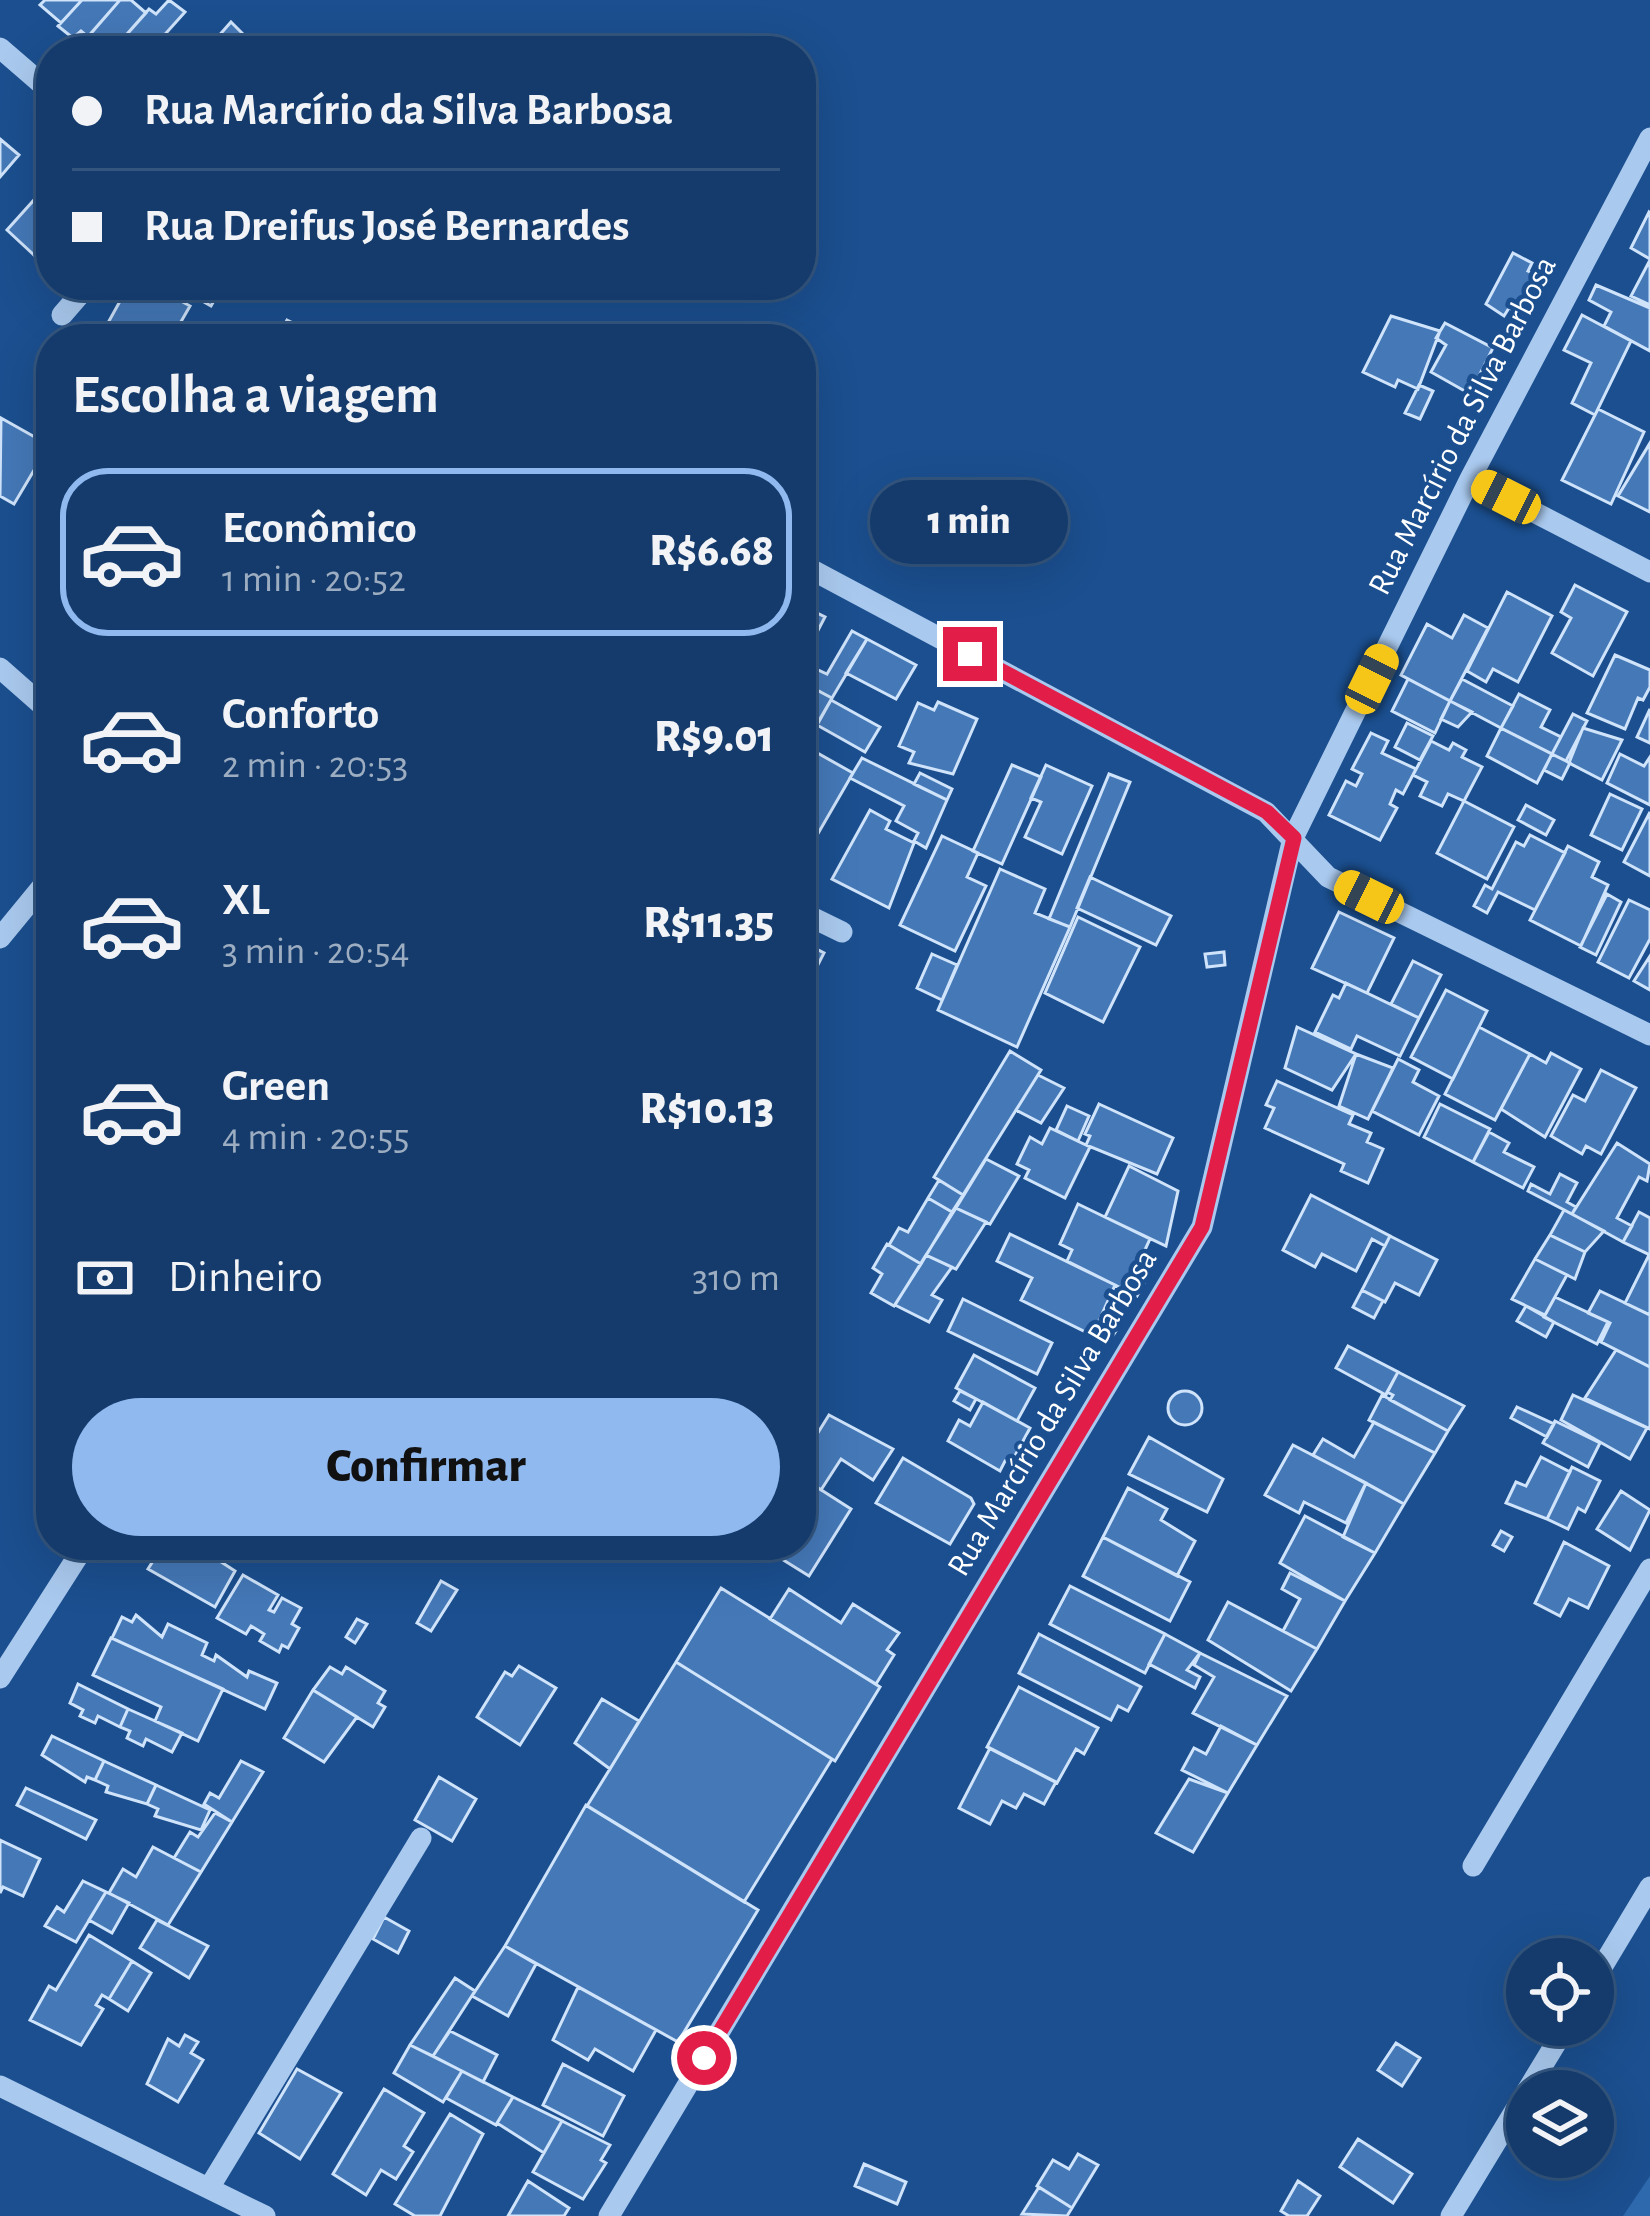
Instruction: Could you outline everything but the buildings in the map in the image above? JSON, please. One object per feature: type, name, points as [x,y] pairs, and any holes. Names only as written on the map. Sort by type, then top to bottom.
[{"type":"street","points":[[0,47],[36,79]]},
{"type":"street","name":"Rua Marcírio da Silva Barbosa","points":[[609,2216],[1202,1227],[1294,838],[1470,479],[1650,138]]},
{"type":"street","points":[[62,315],[75,300]]},
{"type":"street","points":[[1470,479],[1650,572]]},
{"type":"street","points":[[816,572],[1267,812],[1328,877],[1650,1035]]},
{"type":"street","points":[[0,668],[36,700]]},
{"type":"street","points":[[0,938],[36,894]]},
{"type":"street","points":[[816,919],[842,932]]},
{"type":"street","points":[[0,1678],[75,1560]]},
{"type":"street","points":[[1473,1866],[1650,1568]]},
{"type":"street","points":[[208,2188],[421,1838]]},
{"type":"street","points":[[1614,1947],[1650,1887]]},
{"type":"street","points":[[1451,2216],[1554,2046]]},
{"type":"street","points":[[0,2086],[265,2216]]},
{"type":"shaded area","points":[[1650,2176],[1650,2216],[1623,2216]]},
{"type":"route","points":[[704,2058],[1202,1227],[1294,838],[1267,812],[970,654]]}]
